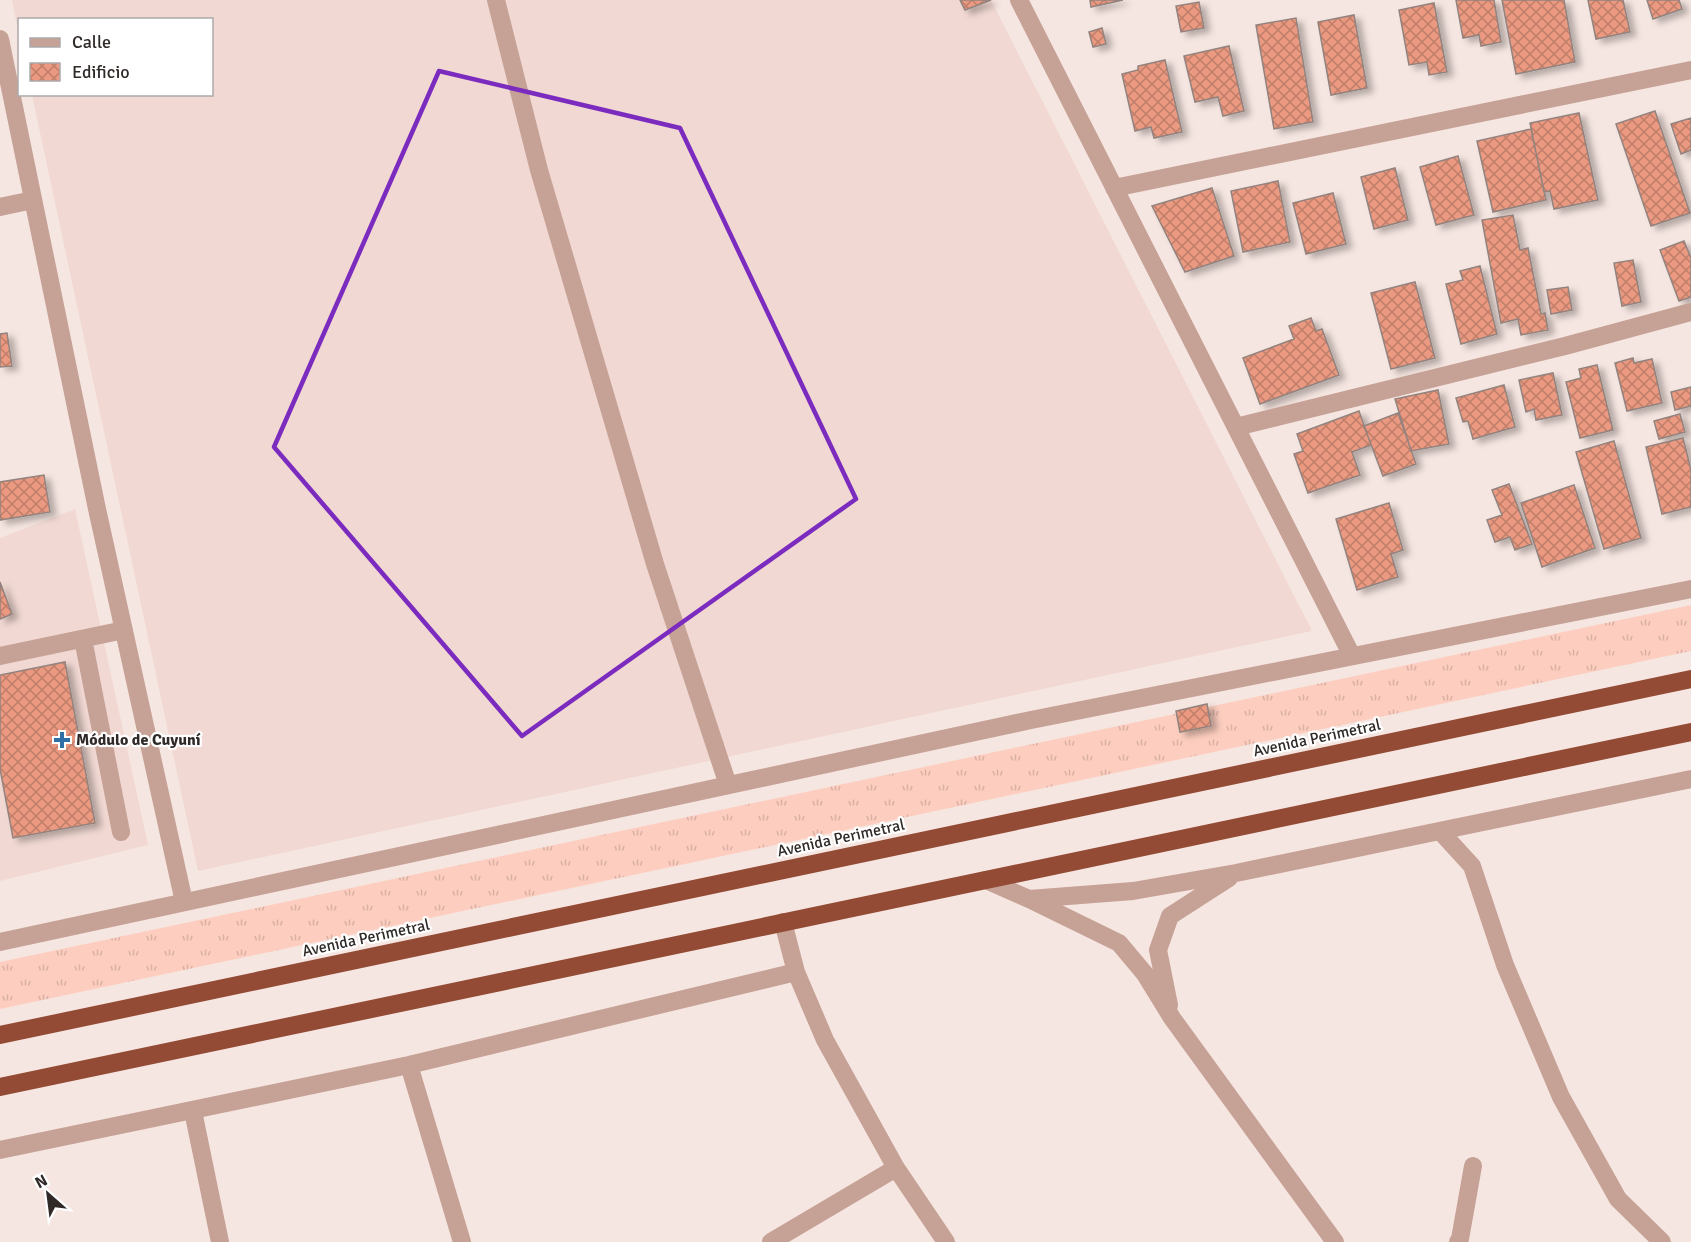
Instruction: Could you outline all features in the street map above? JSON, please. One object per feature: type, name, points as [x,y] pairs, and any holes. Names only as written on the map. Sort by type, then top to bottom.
[{"type":"highway","name":"Avenida Perimetral","points":[[0,1035],[1691,679]]},
{"type":"highway","points":[[0,1087],[1691,732]]},
{"type":"street","points":[[496,0],[539,170],[655,564],[728,785]]},
{"type":"street","points":[[1019,0],[1352,656]]},
{"type":"street","points":[[0,39],[183,902]]},
{"type":"street","points":[[1114,188],[1691,70]]},
{"type":"street","points":[[0,207],[33,200]]},
{"type":"street","points":[[1236,427],[1554,349],[1691,312]]},
{"type":"street","points":[[0,942],[1031,720],[1691,589]]},
{"type":"street","points":[[0,656],[124,630]]},
{"type":"street","points":[[83,639],[121,832]]},
{"type":"street","points":[[1029,899],[1133,891],[1236,873],[1691,779]]},
{"type":"street","points":[[1440,831],[1472,866],[1505,965],[1561,1097],[1618,1199],[1662,1242]]},
{"type":"street","points":[[1172,1018],[1158,950],[1170,916],[1236,873]]},
{"type":"street","points":[[986,880],[1119,943],[1145,974],[1172,1018],[1335,1242]]},
{"type":"street","points":[[783,922],[796,972],[825,1040],[896,1168],[946,1242]]},
{"type":"street","points":[[0,1150],[409,1065],[796,972]]},
{"type":"street","points":[[409,1065],[462,1242]]},
{"type":"street","points":[[193,1111],[220,1242]]},
{"type":"street","points":[[1458,1242],[1473,1166]]},
{"type":"street","points":[[771,1242],[896,1168]]},
{"type":"highlighted area","points":[[439,71],[680,128],[856,499],[522,736],[274,447]]},
{"type":"shaded area","points":[[12,0],[991,0],[1312,631],[198,871],[32,96],[213,96],[213,18],[18,18],[18,30]]},
{"type":"shaded area","name":"Módulo de Cuyuní","points":[[75,509],[148,845],[0,881],[0,538]]},
{"type":"green space","points":[[1691,605],[1691,651],[0,1009],[0,962]]},
{"type":"building","points":[[960,0],[991,0],[965,10]]},
{"type":"building","points":[[1090,0],[1123,0],[1091,7]]},
{"type":"building","points":[[1456,0],[1494,0],[1501,42],[1481,46],[1479,35],[1463,38]]},
{"type":"building","points":[[1502,0],[1564,0],[1575,62],[1516,74]]},
{"type":"building","points":[[1588,0],[1623,0],[1630,32],[1596,39]]},
{"type":"building","points":[[1647,0],[1679,0],[1682,9],[1653,19]]},
{"type":"building","points":[[1199,2],[1204,28],[1181,32],[1176,6]]},
{"type":"building","points":[[1434,3],[1447,72],[1429,75],[1427,62],[1409,65],[1399,10]]},
{"type":"building","points":[[1354,15],[1367,88],[1331,95],[1318,22]]},
{"type":"building","points":[[1296,18],[1313,122],[1274,129],[1256,25]]},
{"type":"building","points":[[1102,28],[1106,44],[1093,47],[1089,32]]},
{"type":"building","points":[[1229,46],[1244,111],[1223,116],[1218,97],[1195,102],[1184,56]]},
{"type":"building","points":[[1165,60],[1182,132],[1154,138],[1151,127],[1135,131],[1122,74],[1138,70],[1138,66]]},
{"type":"building","points":[[1655,111],[1690,213],[1651,226],[1616,124]]},
{"type":"building","points":[[1579,113],[1598,200],[1554,209],[1550,191],[1544,192],[1530,123]]},
{"type":"building","points":[[1691,118],[1691,150],[1681,154],[1671,124]]},
{"type":"building","points":[[1531,129],[1546,200],[1493,212],[1477,141]]},
{"type":"building","points":[[1458,156],[1474,215],[1436,225],[1420,167]]},
{"type":"building","points":[[1395,168],[1408,220],[1374,229],[1361,177]]},
{"type":"building","points":[[1278,181],[1290,242],[1243,252],[1231,191]]},
{"type":"building","points":[[1212,188],[1234,256],[1185,272],[1152,206]]},
{"type":"building","points":[[1333,193],[1346,244],[1306,254],[1293,203]]},
{"type":"building","points":[[1513,215],[1520,250],[1528,248],[1541,314],[1545,313],[1548,330],[1521,335],[1518,319],[1501,323],[1482,220]]},
{"type":"building","points":[[1684,241],[1691,258],[1691,297],[1679,301],[1660,250]]},
{"type":"building","points":[[1633,260],[1641,302],[1622,306],[1614,263]]},
{"type":"building","points":[[1480,266],[1497,334],[1461,344],[1446,284],[1463,280],[1460,271]]},
{"type":"building","points":[[1415,282],[1435,358],[1391,369],[1371,293]]},
{"type":"building","points":[[1568,287],[1572,310],[1551,314],[1547,290]]},
{"type":"building","points":[[1311,318],[1316,331],[1322,329],[1339,375],[1260,404],[1243,358],[1294,339],[1289,326]]},
{"type":"building","points":[[7,333],[12,366],[0,367],[0,334]]},
{"type":"building","points":[[1633,358],[1634,363],[1652,359],[1662,403],[1627,411],[1615,363]]},
{"type":"building","points":[[1597,365],[1613,430],[1580,438],[1566,382],[1581,378],[1579,369]]},
{"type":"building","points":[[1553,373],[1562,415],[1536,420],[1534,409],[1526,412],[1519,380]]},
{"type":"building","points":[[1504,385],[1515,427],[1473,439],[1468,421],[1463,422],[1456,398]]},
{"type":"building","points":[[1691,387],[1691,406],[1675,410],[1671,392]]},
{"type":"building","points":[[1438,390],[1449,444],[1411,451],[1395,399]]},
{"type":"building","points":[[1359,411],[1371,445],[1352,452],[1360,475],[1308,493],[1294,454],[1303,451],[1297,434]]},
{"type":"building","points":[[1398,413],[1416,464],[1383,476],[1364,426]]},
{"type":"building","points":[[1680,414],[1685,432],[1659,439],[1654,421]]},
{"type":"building","points":[[1683,438],[1691,470],[1691,507],[1662,514],[1646,447]]},
{"type":"building","points":[[1614,441],[1641,538],[1604,549],[1576,452]]},
{"type":"building","points":[[44,475],[50,512],[0,520],[0,482]]},
{"type":"building","points":[[1509,484],[1532,544],[1515,550],[1510,537],[1495,542],[1487,520],[1502,515],[1492,490]]},
{"type":"building","points":[[1574,485],[1595,548],[1542,567],[1521,503]]},
{"type":"building","points":[[1389,503],[1403,550],[1391,554],[1398,577],[1357,590],[1336,519]]},
{"type":"building","points":[[0,582],[12,614],[0,619]]},
{"type":"building","points":[[65,662],[95,823],[13,838],[0,769],[0,675]]},
{"type":"building","points":[[1207,704],[1211,726],[1180,732],[1176,711]]},
{"type":"place","name":"Módulo de Cuyuní","points":[[62,740]]}]
